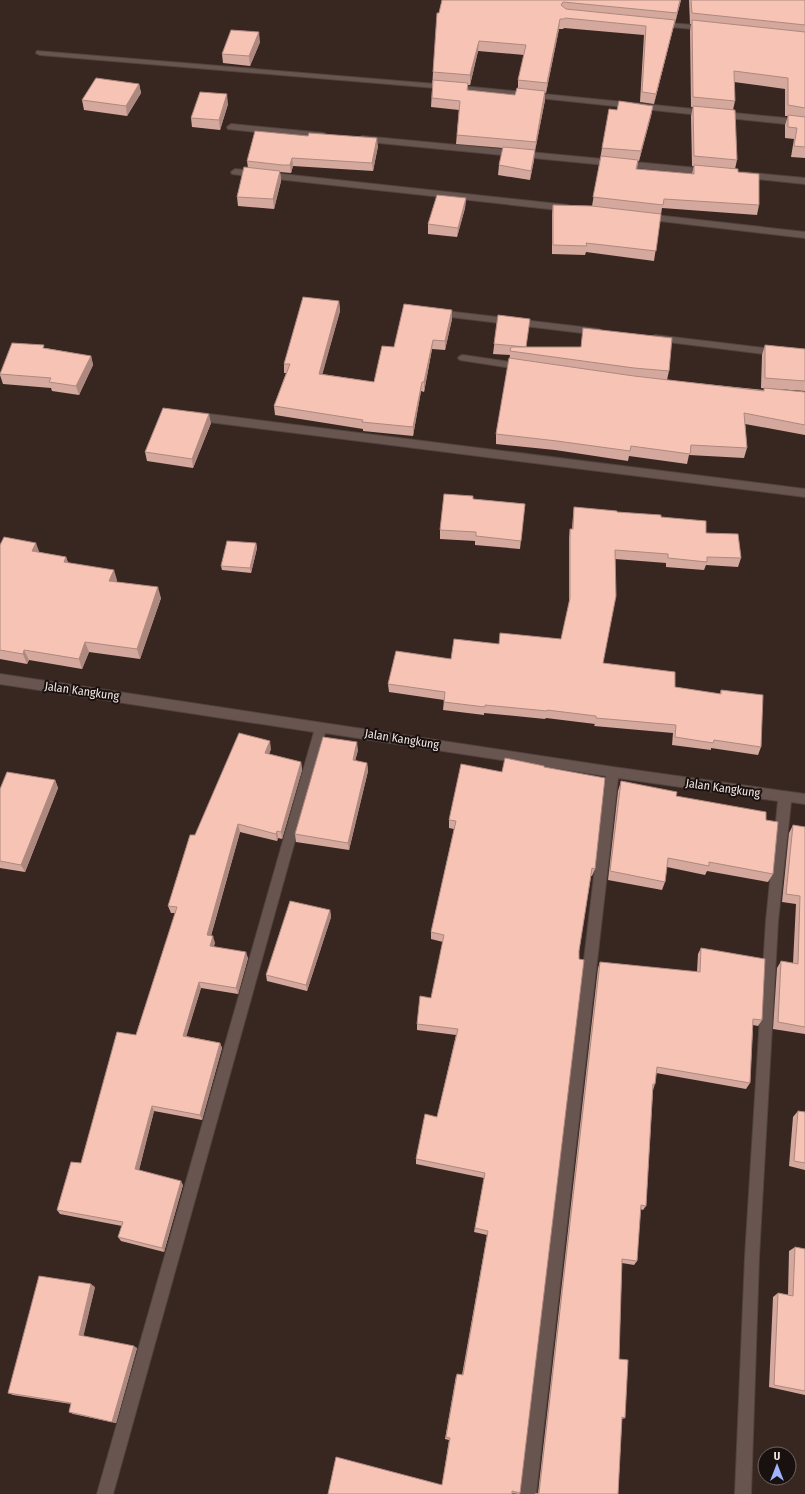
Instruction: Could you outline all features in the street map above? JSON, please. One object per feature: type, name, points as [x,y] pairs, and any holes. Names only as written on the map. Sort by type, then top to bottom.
[{"type":"street","points":[[652,23],[714,29]]},
{"type":"street","points":[[40,53],[472,89],[805,122]]},
{"type":"street","points":[[231,127],[333,137]]},
{"type":"street","points":[[349,138],[718,173]]},
{"type":"street","points":[[235,172],[574,209]]},
{"type":"street","points":[[734,174],[805,181]]},
{"type":"street","points":[[637,216],[805,234]]},
{"type":"street","points":[[430,312],[610,333]]},
{"type":"street","points":[[649,338],[805,356]]},
{"type":"street","points":[[463,358],[532,368]]},
{"type":"street","points":[[181,414],[805,493]]},
{"type":"street","name":"Jalan Kangkung","points":[[0,679],[613,772],[805,799]]},
{"type":"street","points":[[105,1494],[321,727]]},
{"type":"street","points":[[528,1494],[613,772]]},
{"type":"street","points":[[743,1494],[752,1257],[771,937],[785,797]]},
{"type":"building","points":[[442,0],[680,0],[677,13],[563,2],[561,5],[566,9],[675,20],[656,94],[642,92],[646,26],[565,18],[560,19],[547,83],[518,80],[526,45],[479,41],[470,75],[433,72],[437,13],[439,13]]},
{"type":"building","points":[[691,0],[805,0],[805,25],[692,13]]},
{"type":"building","points":[[692,20],[805,32],[805,108],[788,105],[788,78],[734,71],[735,101],[693,97]]},
{"type":"building","points":[[231,30],[259,32],[249,56],[222,54]]},
{"type":"building","points":[[96,78],[139,84],[126,106],[82,100]]},
{"type":"building","points":[[433,80],[468,83],[467,90],[515,95],[517,88],[545,91],[536,142],[457,135],[460,101],[432,98]]},
{"type":"building","points":[[200,92],[227,94],[219,120],[191,118]]},
{"type":"building","points":[[619,101],[653,106],[641,151],[602,148],[609,109],[617,110]]},
{"type":"building","points":[[693,106],[735,110],[737,160],[694,156]]},
{"type":"building","points":[[788,115],[805,117],[805,147],[794,146],[797,128],[788,127]]},
{"type":"building","points":[[255,131],[308,136],[309,133],[377,138],[372,163],[292,158],[290,165],[282,165],[247,161]]},
{"type":"building","points":[[503,147],[535,150],[531,171],[499,165]]},
{"type":"building","points":[[601,156],[638,160],[636,169],[694,174],[694,165],[738,169],[738,172],[759,174],[759,205],[664,199],[663,205],[593,197]]},
{"type":"building","points":[[244,167],[280,171],[273,199],[237,197]]},
{"type":"building","points":[[437,195],[466,198],[458,228],[428,224]]},
{"type":"building","points":[[553,205],[592,206],[661,214],[656,251],[586,243],[587,246],[553,245]]},
{"type":"building","points":[[303,297],[339,301],[319,374],[374,382],[382,346],[394,347],[404,304],[452,310],[445,341],[433,340],[424,382],[422,382],[413,427],[362,422],[363,420],[274,406],[290,364],[284,364]]},
{"type":"building","points":[[498,315],[530,319],[526,347],[494,344]]},
{"type":"building","points":[[583,328],[672,338],[669,371],[634,368],[510,351],[511,347],[581,347]]},
{"type":"building","points":[[12,343],[44,345],[43,348],[91,356],[76,386],[49,382],[51,378],[0,374]]},
{"type":"building","points":[[765,345],[805,349],[805,381],[765,378]]},
{"type":"building","points":[[509,358],[634,376],[764,391],[764,388],[805,392],[805,425],[744,413],[747,448],[691,445],[690,454],[631,446],[630,451],[496,434]]},
{"type":"building","points":[[163,408],[209,414],[192,459],[145,452]]},
{"type":"building","points":[[444,494],[473,496],[473,499],[525,504],[521,541],[476,536],[476,532],[440,530]]},
{"type":"building","points":[[574,507],[661,515],[661,517],[706,521],[706,533],[738,534],[741,558],[707,557],[707,562],[668,558],[668,554],[615,550],[616,596],[603,663],[675,672],[675,687],[721,694],[721,690],[763,695],[761,747],[714,740],[713,743],[675,737],[676,725],[596,718],[596,716],[547,710],[485,705],[485,707],[444,702],[445,692],[388,684],[396,651],[451,659],[454,639],[499,644],[500,633],[561,639],[570,598],[570,529],[573,529]]},
{"type":"building","points":[[4,537],[36,543],[32,551],[66,557],[64,562],[114,570],[109,581],[158,587],[137,649],[85,642],[79,659],[24,650],[23,654],[0,650],[0,545]]},
{"type":"building","points":[[227,541],[256,543],[250,568],[221,566]]},
{"type":"building","points":[[239,733],[270,741],[265,753],[301,762],[281,832],[277,831],[276,834],[238,824],[207,935],[213,936],[210,946],[246,952],[236,988],[199,982],[183,1036],[220,1043],[200,1115],[152,1106],[135,1169],[181,1181],[162,1248],[118,1237],[123,1222],[57,1210],[71,1162],[81,1163],[117,1032],[136,1035],[177,907],[168,906],[190,835],[195,835]]},
{"type":"building","points":[[323,737],[357,742],[353,760],[367,763],[348,843],[295,834]]},
{"type":"building","points":[[505,758],[605,778],[595,869],[592,868],[579,951],[579,959],[584,960],[520,1493],[512,1491],[512,1494],[328,1494],[336,1457],[442,1485],[450,1438],[446,1437],[457,1374],[463,1375],[488,1231],[475,1228],[485,1173],[416,1159],[425,1114],[437,1117],[458,1029],[417,1024],[420,996],[431,998],[444,935],[431,932],[456,821],[449,820],[461,764],[502,772]]},
{"type":"building","points":[[7,772],[55,780],[21,865],[0,861],[0,789]]},
{"type":"building","points":[[621,781],[677,792],[676,796],[766,812],[766,820],[778,822],[773,874],[709,862],[709,866],[668,858],[665,882],[610,871]]},
{"type":"building","points":[[793,825],[805,827],[805,1027],[778,1022],[781,961],[798,964],[800,896],[786,894]]},
{"type":"building","points":[[290,901],[330,910],[306,985],[266,975]]},
{"type":"building","points":[[701,948],[765,959],[762,1020],[753,1019],[750,1083],[657,1067],[655,1084],[653,1084],[646,1206],[641,1205],[637,1261],[622,1259],[619,1359],[628,1360],[625,1418],[622,1417],[618,1494],[535,1494],[539,1493],[600,962],[700,972]]},
{"type":"building","points":[[798,1111],[805,1112],[805,1163],[794,1161]]},
{"type":"building","points":[[795,1247],[805,1249],[805,1391],[774,1385],[778,1293],[793,1296]]},
{"type":"building","points":[[39,1276],[91,1284],[79,1335],[134,1346],[112,1422],[69,1412],[71,1403],[8,1393]]}]
